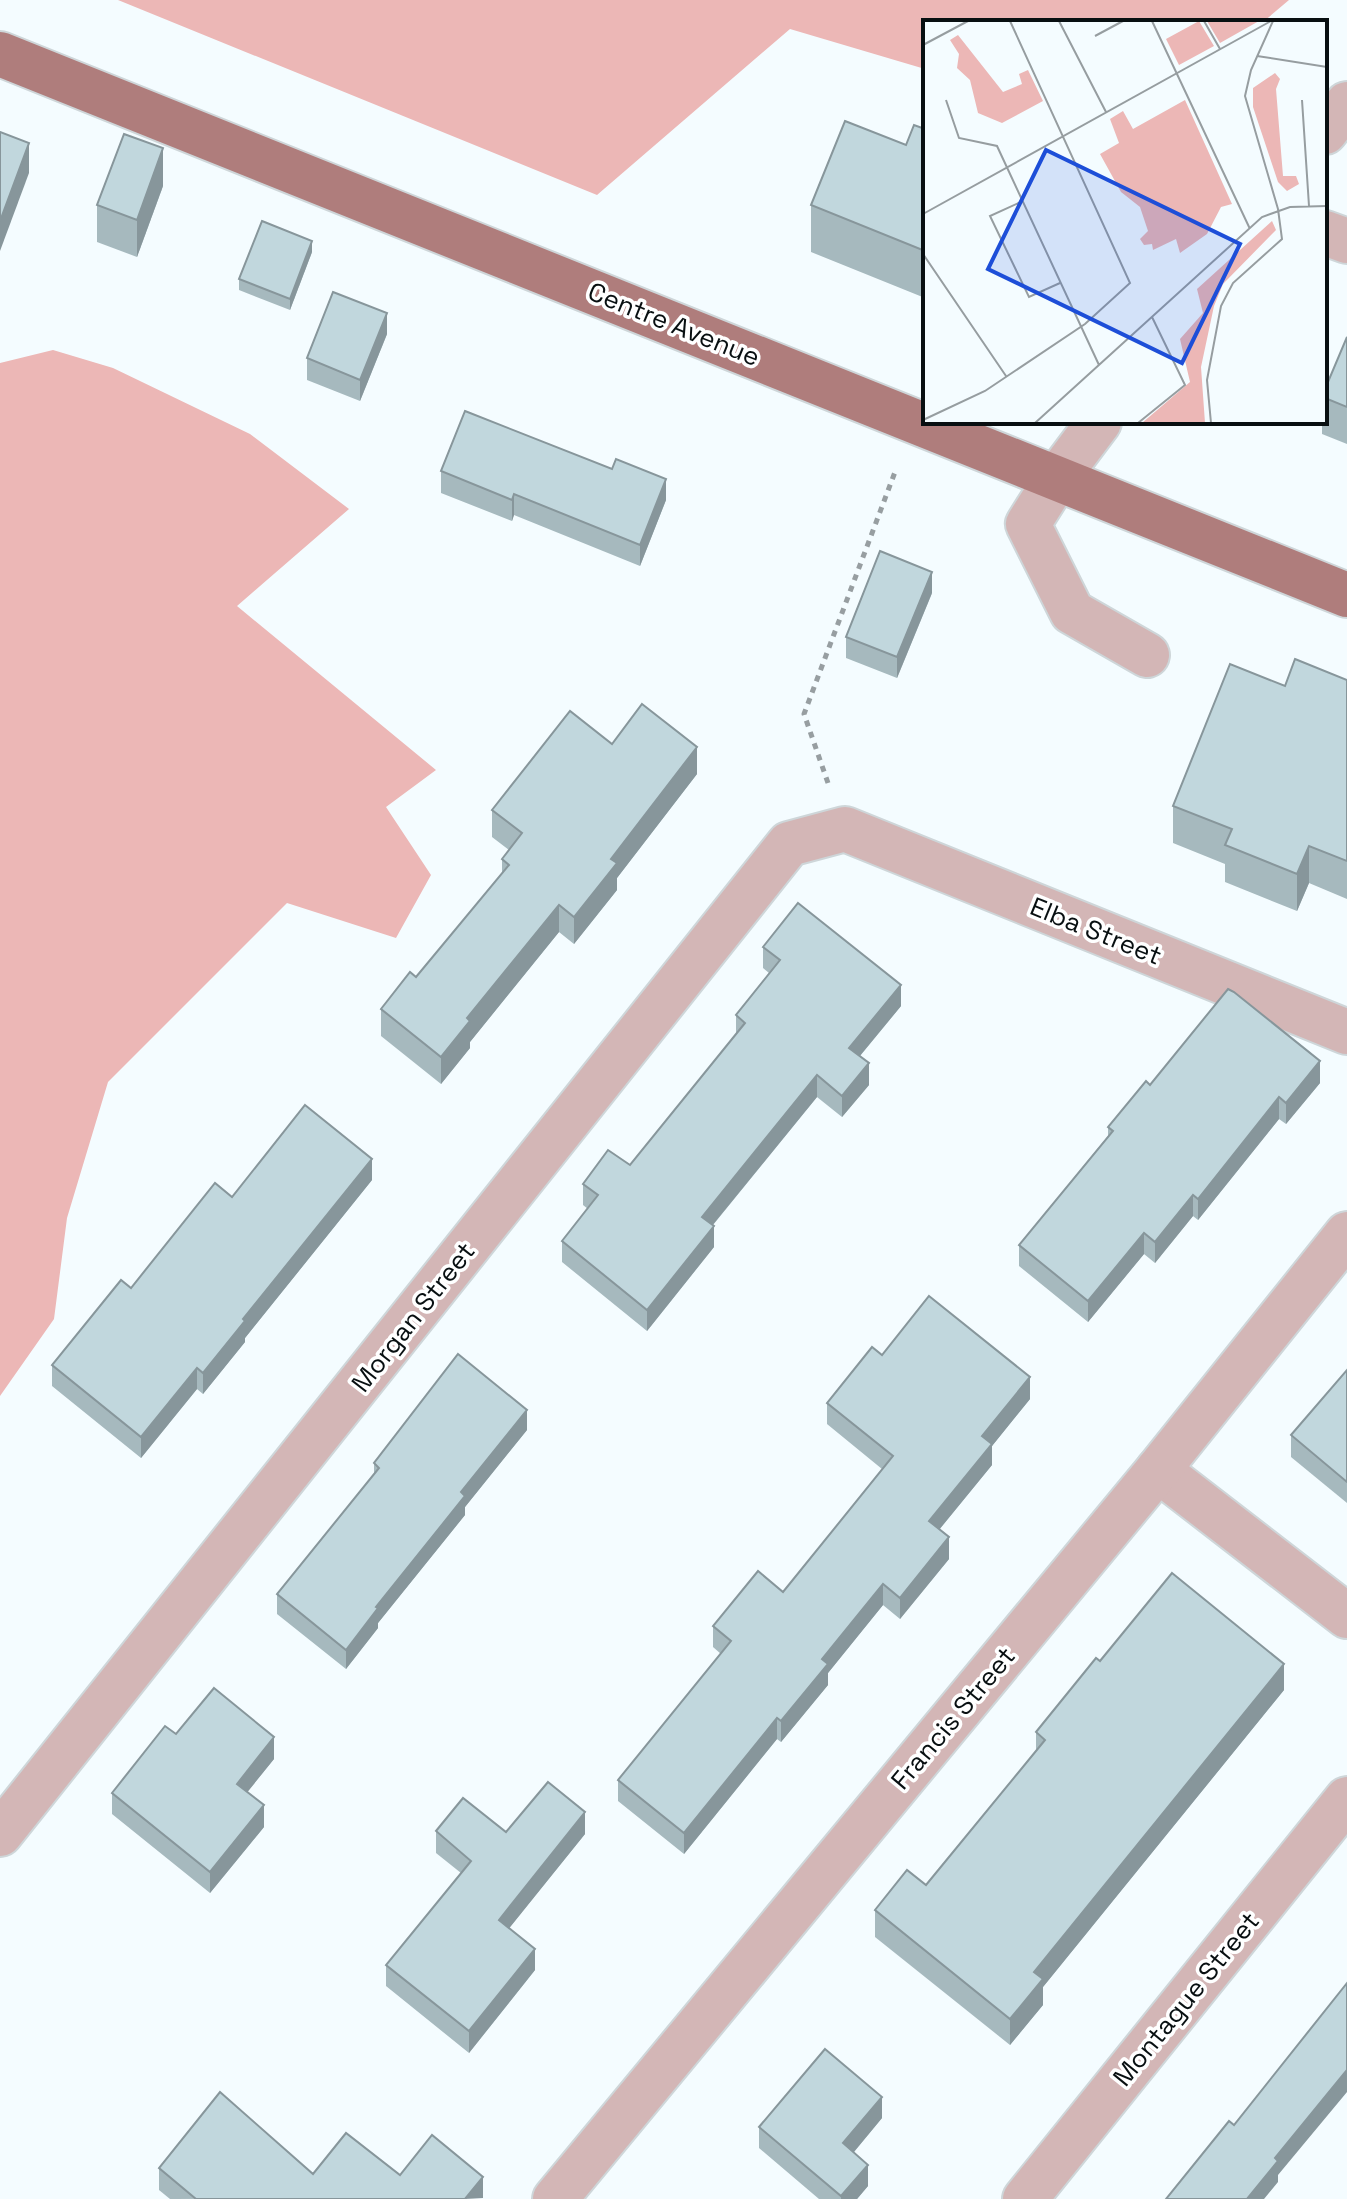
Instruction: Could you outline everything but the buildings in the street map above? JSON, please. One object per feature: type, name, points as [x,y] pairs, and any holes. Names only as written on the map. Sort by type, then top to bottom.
[{"type":"main road","name":"Centre Avenue","points":[[0,54],[1347,595]]},
{"type":"street","points":[[1327,129],[1347,104]]},
{"type":"street","points":[[1327,234],[1347,241]]},
{"type":"street","points":[[1098,424],[1057,478],[1028,524],[1072,612],[1147,655]]},
{"type":"street","name":"Elba Street","points":[[845,829],[1347,1032]]},
{"type":"street","name":"Morgan Street","points":[[0,1834],[789,844],[845,829]]},
{"type":"street","name":"Francis Street","points":[[573,2192],[1347,1234]]},
{"type":"street","points":[[1158,1470],[1347,1616]]},
{"type":"street","name":"Montague Street","points":[[1025,2199],[1347,1799]]},
{"type":"path","points":[[845,829],[804,714],[895,472]]},
{"type":"shaded area","points":[[118,0],[1289,0],[1265,20],[923,20],[923,68],[790,29],[597,195]]},
{"type":"shaded area","points":[[53,350],[113,368],[250,434],[349,509],[237,606],[436,770],[386,807],[431,875],[396,938],[287,903],[108,1082],[67,1218],[54,1319],[0,1396],[0,363]]}]
